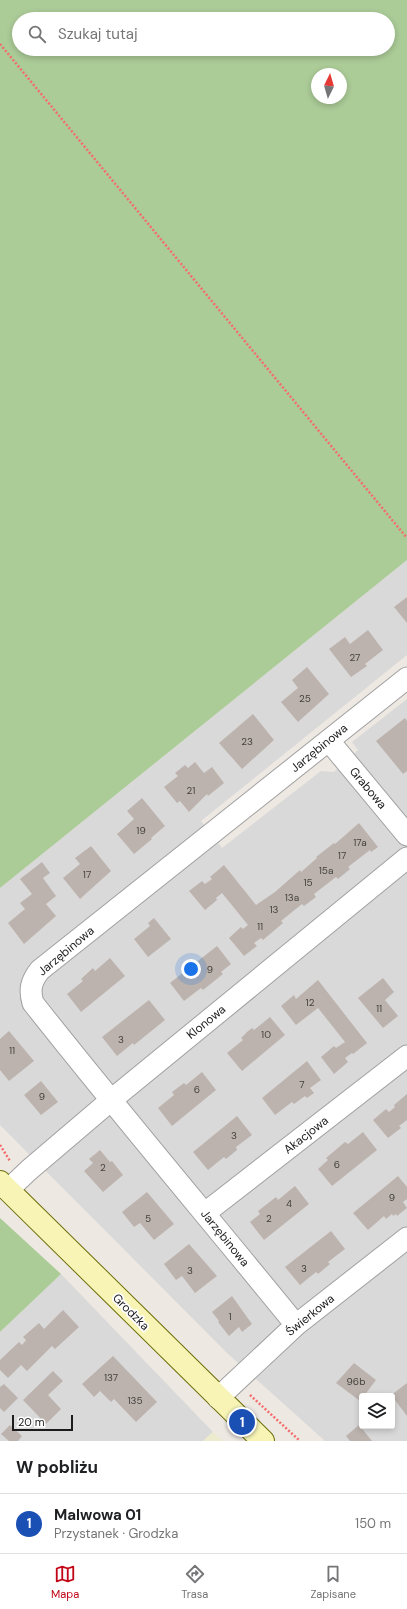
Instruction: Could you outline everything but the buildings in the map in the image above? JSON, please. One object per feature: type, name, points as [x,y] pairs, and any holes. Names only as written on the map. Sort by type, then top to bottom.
[{"type":"street","name":"Jarzębinowa","points":[[296,1325],[110,1101],[33,1004],[30,994],[34,978],[40,970],[407,678]]},
{"type":"street","name":"Grabowa","points":[[329,741],[407,834]]},
{"type":"street","name":"Klonowa","points":[[4,1186],[29,1170],[110,1101],[407,858]]},
{"type":"street","name":"Akacjowa","points":[[205,1214],[407,1056]]},
{"type":"street","name":"Grodzka","points":[[4,1186],[263,1441]]},
{"type":"street","name":"Świerkowa","points":[[218,1398],[296,1325],[407,1238]]},
{"type":"path","points":[[0,44],[407,538]]},
{"type":"shaded area","points":[[407,560],[407,655],[201,821],[222,848],[321,771],[334,772],[358,750],[352,742],[407,699],[407,1441],[325,1441],[227,1353],[0,1125],[0,888]]},
{"type":"shaded area","points":[[61,1274],[213,1432],[203,1441],[0,1441],[0,1332]]},
{"type":"green space","points":[[0,0],[407,0],[407,560],[0,888]]},
{"type":"green space","points":[[0,1218],[61,1274],[0,1332]]},
{"type":"green space","points":[[213,1432],[223,1441],[203,1441]]},
{"type":"place","name":"Malwowa 01","points":[[242,1422]]}]
